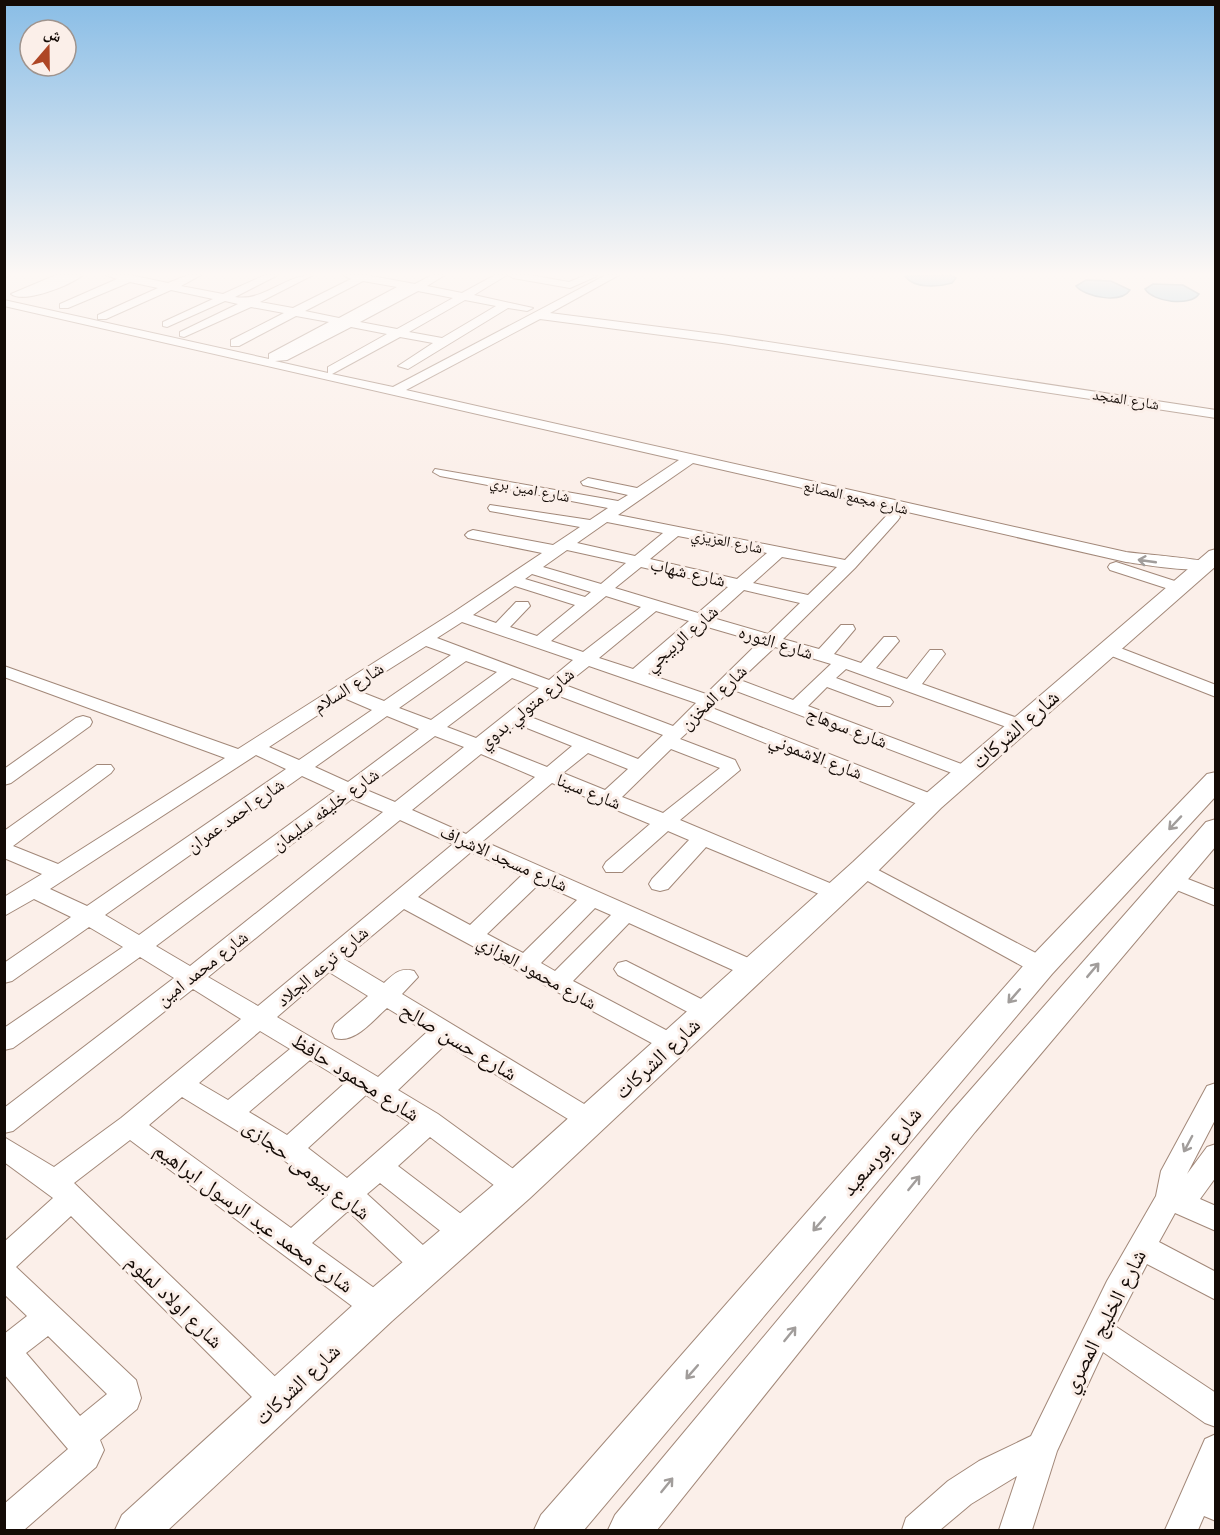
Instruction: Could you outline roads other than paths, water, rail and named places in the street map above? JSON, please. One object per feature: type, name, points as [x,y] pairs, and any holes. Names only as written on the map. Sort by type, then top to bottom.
[{"type":"main road","name":"شارع الشركات","points":[[137,1530],[279,1402],[378,1308],[517,1187],[754,970],[965,772],[1110,649],[1210,560]]},
{"type":"main road","name":"شارع بورسعيد","points":[[556,1530],[1041,966],[1215,780]]},
{"type":"main road","points":[[630,1530],[963,1122],[1215,828]]},
{"type":"street","name":"شارع مجمع المصانع","points":[[198,347],[509,417],[532,430],[552,437],[1139,560],[1210,560]]},
{"type":"street","points":[[292,347],[272,356],[283,357],[301,347]]},
{"type":"street","points":[[332,370],[374,347]]},
{"type":"street","points":[[404,366],[435,347]]},
{"type":"street","points":[[395,391],[472,347]]},
{"type":"street","name":"شارع المنجد","points":[[772,347],[1215,414]]},
{"type":"street","name":"شارع مجمع المصانع","points":[[684,463],[893,517],[1113,567],[1178,587]]},
{"type":"street","name":"شارع السلام","points":[[4,908],[460,616],[684,463]]},
{"type":"street","name":"شارع امين بري","points":[[440,472],[620,506]]},
{"type":"street","points":[[588,482],[640,493]]},
{"type":"street","name":"شارع العزيزي","points":[[495,508],[675,531],[849,565]]},
{"type":"street","name":"شارع المخزن","points":[[608,799],[849,565],[893,517]]},
{"type":"street","points":[[539,643],[675,531]]},
{"type":"street","name":"شارع شهاب","points":[[473,535],[639,561],[812,601]]},
{"type":"street","name":"شارع الربيجي","points":[[636,676],[779,551]]},
{"type":"street","name":"شارع الثوره","points":[[530,568],[865,669],[1019,724]]},
{"type":"street","points":[[513,580],[587,603]]},
{"type":"street","name":"شارع متولي بدوي","points":[[398,812],[653,605]]},
{"type":"street","points":[[499,629],[522,606]]},
{"type":"street","name":"شارع الاشموني","points":[[460,616],[636,676],[932,802]]},
{"type":"street","points":[[823,656],[847,629]]},
{"type":"street","points":[[424,639],[552,687],[671,737],[730,767],[727,774],[665,822],[615,867]]},
{"type":"street","points":[[865,669],[890,641]]},
{"type":"street","points":[[1110,649],[1215,692]]},
{"type":"street","name":"شارع احمد عمران","points":[[4,975],[464,654]]},
{"type":"street","points":[[910,686],[936,654]]},
{"type":"street","points":[[796,708],[843,662]]},
{"type":"street","name":"شارع مسجد الاشراف","points":[[4,671],[246,752],[301,768],[754,970]]},
{"type":"street","name":"شارع خليفه سليمان","points":[[4,1041],[140,946],[510,671]]},
{"type":"street","points":[[824,680],[884,702]]},
{"type":"street","name":"شارع سوهاج","points":[[728,682],[965,772]]},
{"type":"street","name":"شارع سينا","points":[[342,691],[478,746],[512,751],[549,775],[836,894]]},
{"type":"street","points":[[515,717],[641,767]]},
{"type":"street","points":[[4,779],[83,723]]},
{"type":"street","name":"شارع ترعه الجلاد","points":[[4,1260],[63,1191],[130,1126],[585,745]]},
{"type":"street","points":[[4,842],[104,769]]},
{"type":"street","name":"شارع محمد امين","points":[[4,1124],[398,812]]},
{"type":"street","points":[[660,884],[703,837]]},
{"type":"street","points":[[4,850],[58,872]]},
{"type":"street","points":[[863,869],[1041,966]]},
{"type":"street","points":[[472,936],[538,873]]},
{"type":"street","points":[[1170,879],[1215,899]]},
{"type":"street","name":"شارع محمود حافظ","points":[[31,889],[89,916],[309,1047],[429,1122],[517,1187]]},
{"type":"street","name":"شارع محمود العزازي","points":[[402,898],[672,1045]]},
{"type":"street","points":[[525,964],[592,898]]},
{"type":"street","points":[[557,983],[626,913]]},
{"type":"street","name":"شارع حسن صالح","points":[[329,961],[590,1120]]},
{"type":"street","points":[[626,969],[707,1012]]},
{"type":"street","points":[[344,1031],[406,977]]},
{"type":"street","points":[[289,1149],[444,1031]]},
{"type":"street","points":[[231,1112],[309,1047]]},
{"type":"street","name":"شارع بيومى حجازى","points":[[180,1084],[231,1112],[289,1149],[348,1194],[426,1266]]},
{"type":"street","name":"شارع الخليج المصري","points":[[1016,1530],[1042,1447],[1097,1331],[1169,1198],[1174,1171],[1215,1093]]},
{"type":"street","points":[[292,1244],[429,1122]]},
{"type":"street","name":"شارع محمد عبد الرسول ابراهيم","points":[[130,1126],[378,1308]]},
{"type":"street","points":[[1169,1198],[1188,1194],[1215,1155]]},
{"type":"street","name":"شارع اولاد لملوم","points":[[9,1158],[63,1191],[279,1402]]},
{"type":"street","points":[[378,1166],[464,1232]]},
{"type":"street","points":[[1169,1198],[1215,1219]]},
{"type":"street","points":[[1141,1247],[1215,1287]]},
{"type":"street","points":[[4,1274],[127,1395],[82,1435],[77,1436]]},
{"type":"street","points":[[4,1528],[85,1456],[88,1450],[87,1446],[8,1355],[12,1346],[49,1317]]},
{"type":"street","points":[[1097,1331],[1215,1412]]},
{"type":"street","points":[[918,1530],[937,1508],[986,1474],[1042,1447]]},
{"type":"street","points":[[1180,1530],[1206,1498],[1215,1450]]}]
